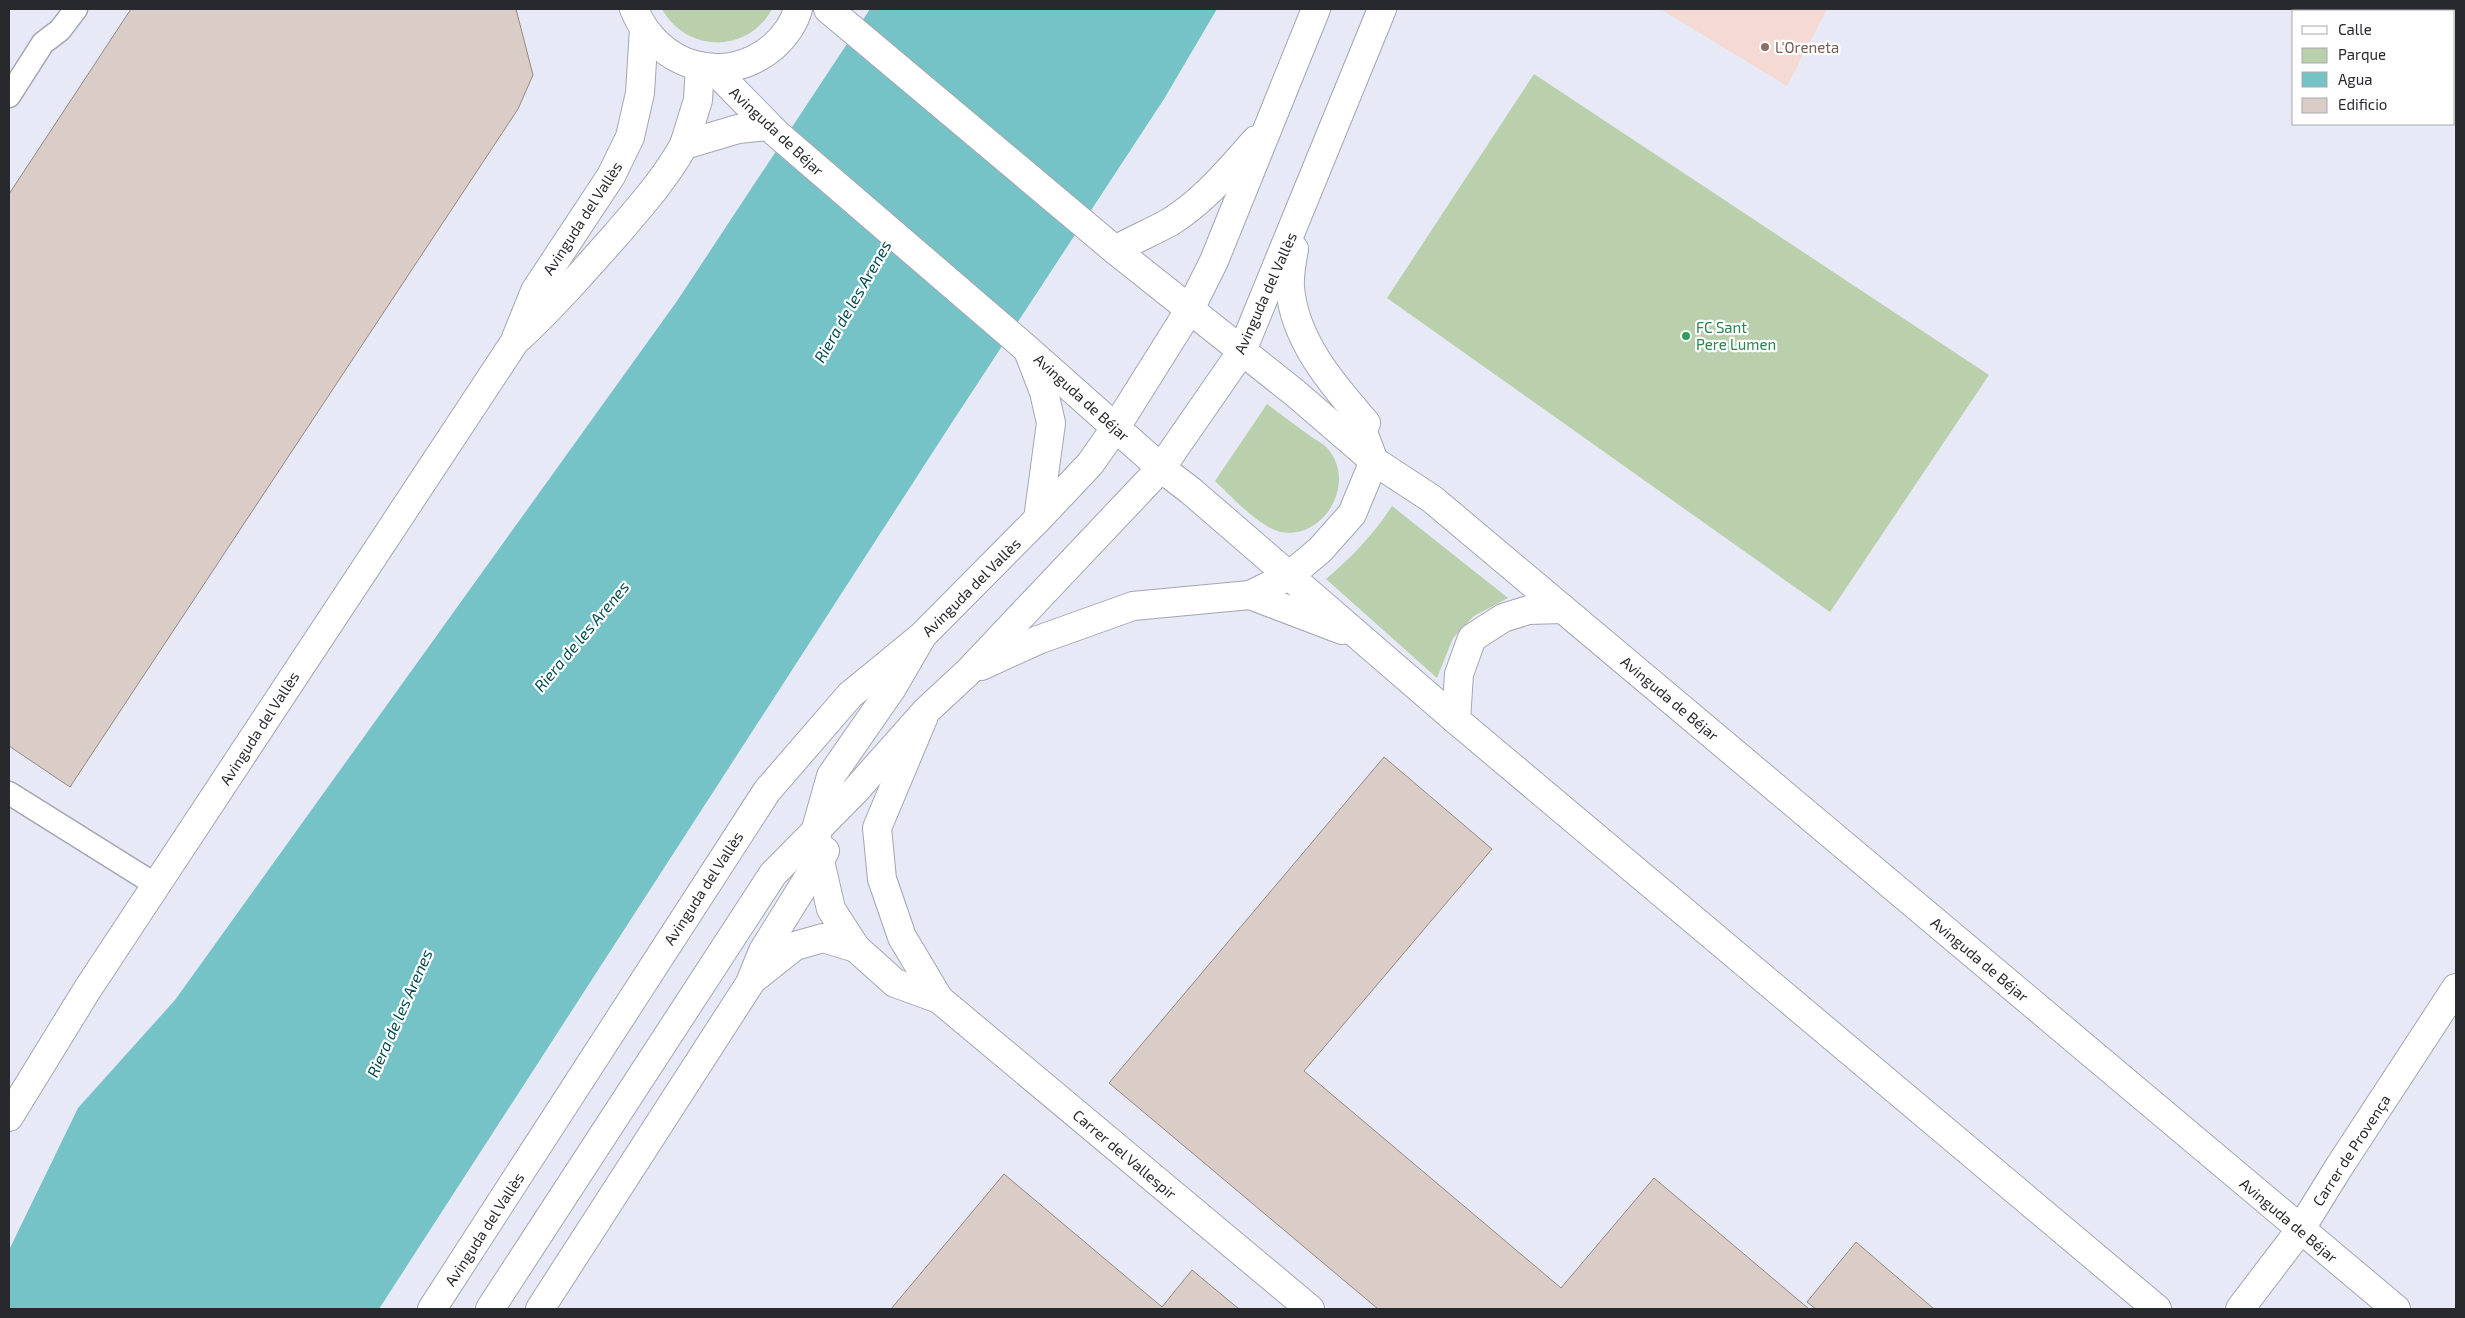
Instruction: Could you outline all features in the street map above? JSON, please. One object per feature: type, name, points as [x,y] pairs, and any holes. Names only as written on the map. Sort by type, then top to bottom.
[{"type":"main road","points":[[639,19],[657,45],[674,57],[707,68],[738,66],[762,56],[782,39],[798,9]]},
{"type":"main road","name":"Avinguda del Vallès","points":[[432,1309],[767,790],[850,695],[922,636],[1038,519],[1090,464],[1116,427],[1190,309],[1232,219],[1316,9]]},
{"type":"main road","name":"Avinguda del Vallès","points":[[490,1309],[773,874],[855,791],[926,711],[968,672],[1161,468],[1242,351],[1382,9]]},
{"type":"main road","name":"Avinguda de Béjar","points":[[836,15],[1115,250],[1242,351],[1374,461],[1432,499],[2396,1309]]},
{"type":"main road","name":"Avinguda del Vallès","points":[[9,1117],[87,990],[514,343],[535,291],[612,176],[630,137],[640,93],[639,19]]},
{"type":"main road","name":"Avinguda de Béjar","points":[[707,68],[772,130],[1027,349],[1161,468],[1456,720],[2156,1309]]},
{"type":"main road","name":"Avinguda del Vallès","points":[[514,343],[559,301],[671,168],[684,145],[707,68]]},
{"type":"main road","name":"Avinguda del Vallès","points":[[1115,250],[1170,221],[1193,205],[1220,180],[1268,127]]},
{"type":"main road","points":[[684,145],[738,129],[772,130]]},
{"type":"main road","name":"Avinguda del Vallès","points":[[1296,220],[1290,287],[1298,329],[1327,375],[1432,499]]},
{"type":"main road","points":[[1027,349],[1044,392],[1051,423],[1038,519]]},
{"type":"main road","points":[[968,672],[1038,640],[1133,606],[1250,595],[1289,576],[1320,550],[1352,514],[1374,461],[1354,409]]},
{"type":"main road","points":[[1250,595],[1358,636]]},
{"type":"main road","points":[[1456,720],[1459,674],[1472,638],[1512,615],[1528,610],[1563,609]]},
{"type":"main road","points":[[922,636],[892,688],[831,776],[816,829],[820,861],[831,910],[856,948],[895,983],[939,999]]},
{"type":"main road","points":[[926,711],[877,828],[882,879],[902,937],[939,999]]},
{"type":"main road","name":"Avinguda del Vallès","points":[[540,1309],[752,980],[763,951],[820,861],[855,791]]},
{"type":"main road","name":"Avinguda del Vallès","points":[[752,980],[795,946],[823,938],[856,948]]},
{"type":"main road","name":"Carrer de Provença","points":[[2240,1309],[2300,1230],[2456,988]]},
{"type":"main road","name":"Carrer del Vallespir","points":[[939,999],[1310,1309]]},
{"type":"lane","points":[[9,96],[43,43],[60,30],[76,9]]},
{"type":"lane","points":[[9,793],[156,885]]},
{"type":"shaded area","name":"L'Oreneta","points":[[1660,9],[1827,9],[1787,86]]},
{"type":"green space","points":[[662,9],[772,9],[761,24],[748,34],[733,40],[717,42],[701,40],[686,34],[673,23]]},
{"type":"green space","name":"FC Sant Pere Lumen","points":[[1534,74],[1989,375],[1830,612],[1387,298]]},
{"type":"green space","points":[[1267,404],[1325,446],[1336,463],[1339,477],[1337,492],[1332,506],[1311,527],[1297,532],[1281,532],[1264,524],[1215,481]]},
{"type":"green space","points":[[1392,506],[1508,598],[1474,616],[1453,638],[1437,678],[1326,579],[1362,545]]},
{"type":"water","name":"Riera de les Arenes","points":[[870,9],[1217,9],[1164,99],[951,424],[379,1309],[9,1309],[9,1250],[78,1108],[175,1000],[677,301]]},
{"type":"building","points":[[131,9],[516,9],[533,75],[518,109],[70,787],[9,746],[9,194]]},
{"type":"building","points":[[1384,757],[1492,849],[1304,1071],[1561,1288],[1654,1178],[1809,1309],[1378,1309],[1109,1083]]},
{"type":"building","points":[[1004,1174],[1162,1307],[1192,1270],[1239,1309],[891,1309]]},
{"type":"building","points":[[1856,1242],[1934,1309],[1816,1309],[1807,1302]]},
{"type":"place","name":"L'Oreneta","points":[[1765,47]]},
{"type":"place","name":"FC Sant Pere Lumen","points":[[1686,336]]}]
